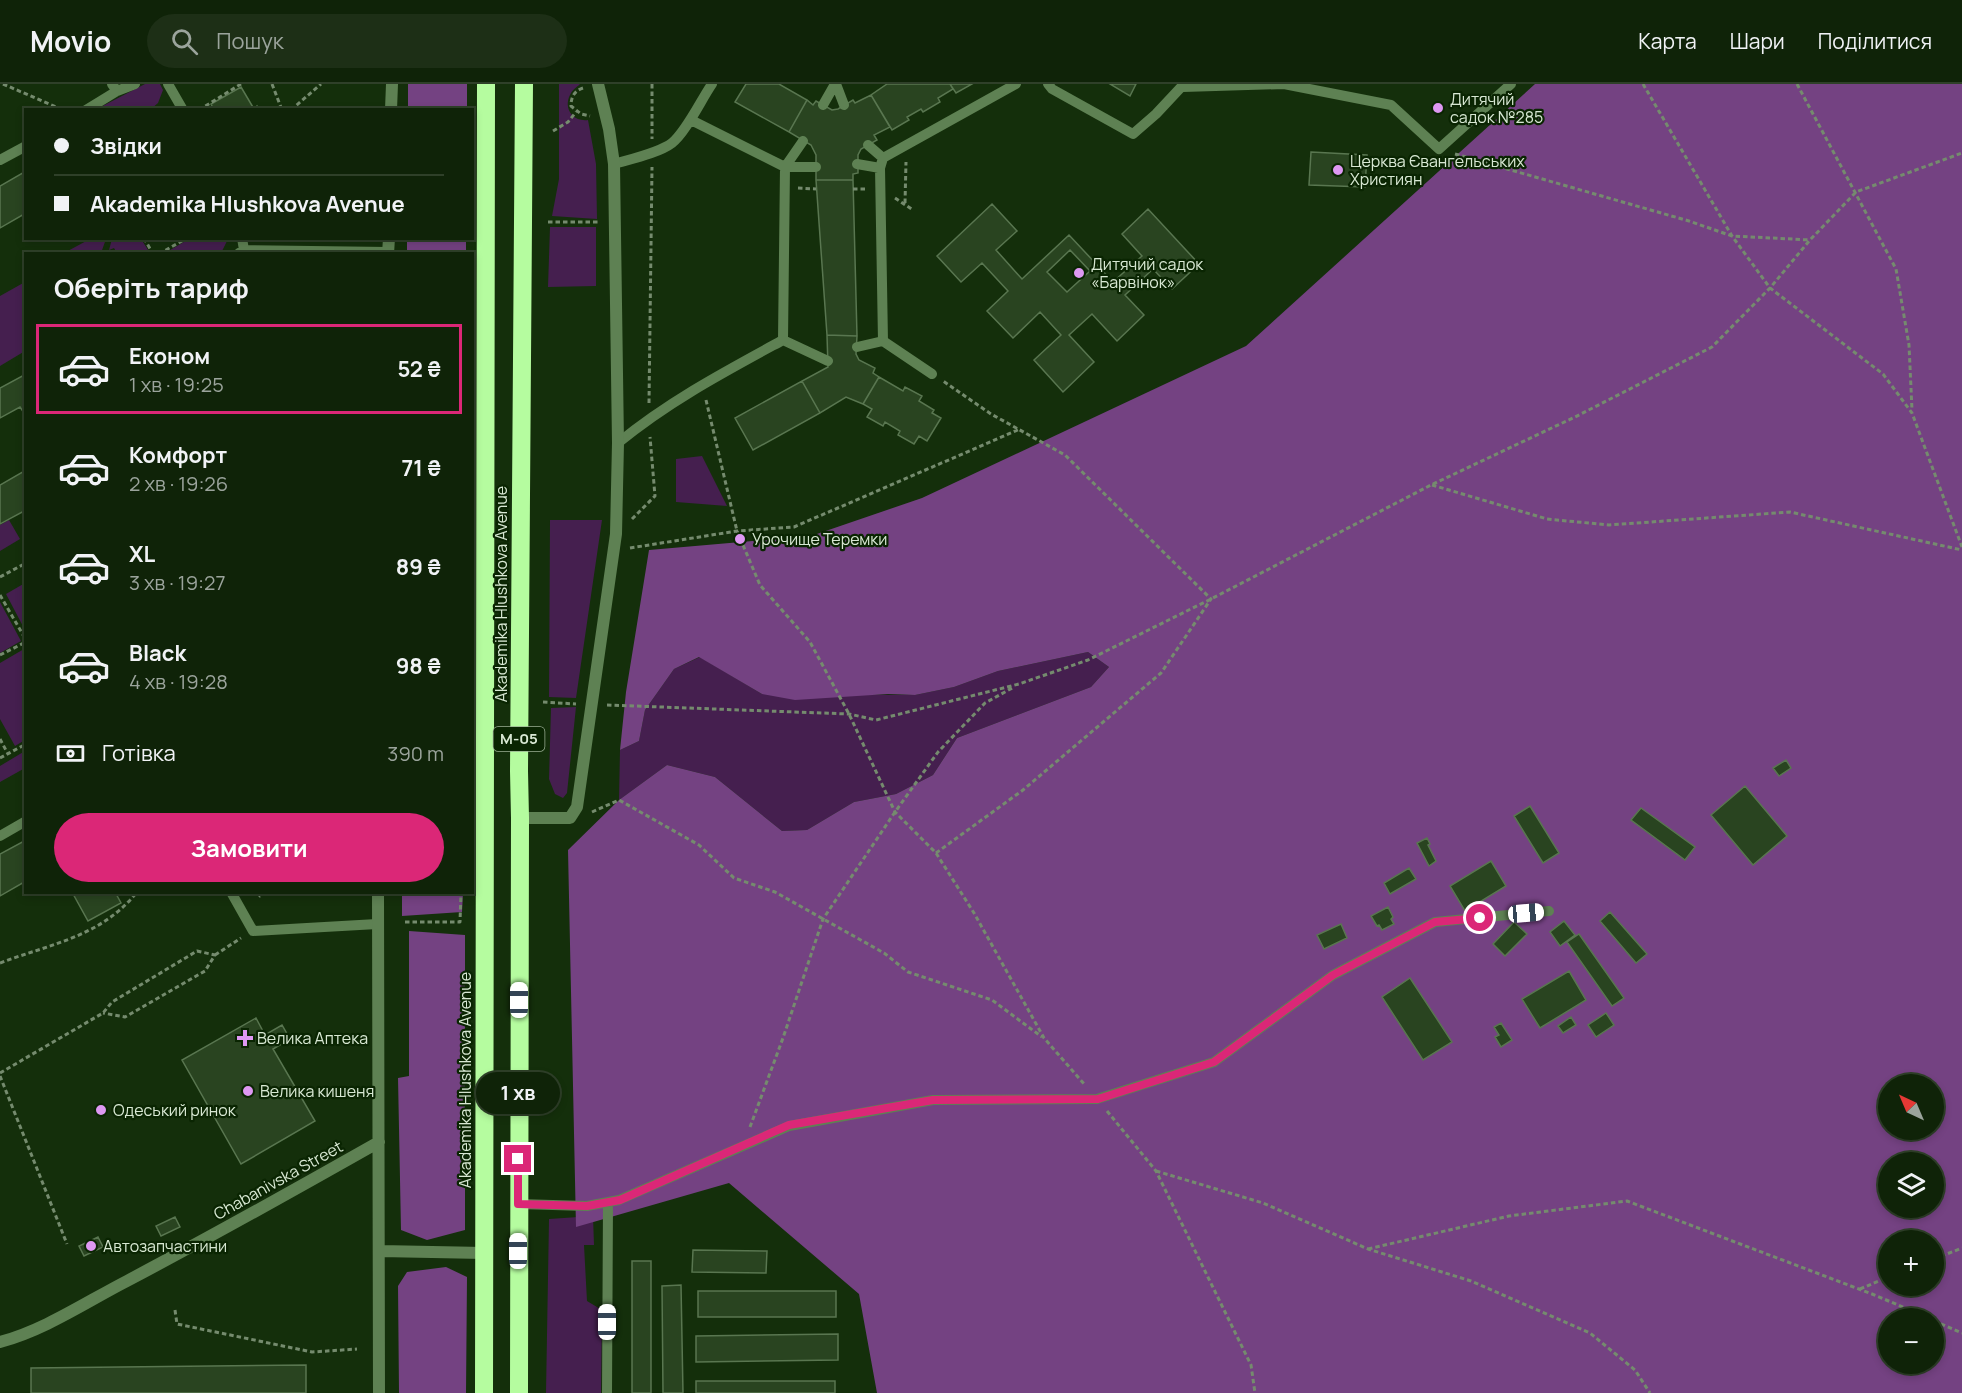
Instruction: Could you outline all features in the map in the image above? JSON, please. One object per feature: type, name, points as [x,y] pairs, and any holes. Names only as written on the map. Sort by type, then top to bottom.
[{"type":"highway","name":"Akademika Hlushkova Avenue","points":[[484,1393],[486,84]]},
{"type":"highway","name":"Akademika Hlushkova Avenue","points":[[519,1393],[519,771],[524,84]]},
{"type":"street","points":[[391,108],[392,84]]},
{"type":"street","points":[[520,818],[570,818],[577,807],[616,534],[618,443],[614,164],[609,129],[598,84]]},
{"type":"street","points":[[378,894],[379,1393]]},
{"type":"street","name":"Chabanivska Street","points":[[0,1342],[36,1329],[209,1237],[379,1142]]},
{"type":"street","points":[[380,1251],[484,1253]]},
{"type":"lane","points":[[89,108],[114,88],[135,84]]},
{"type":"lane","points":[[168,84],[182,108]]},
{"type":"lane","points":[[614,164],[672,143],[691,120],[711,84]]},
{"type":"lane","points":[[823,105],[836,84]]},
{"type":"lane","points":[[836,84],[844,105]]},
{"type":"lane","points":[[857,164],[882,163],[906,145],[1016,84]]},
{"type":"lane","points":[[1048,84],[1133,134],[1184,85],[1284,84],[1391,105],[1439,149],[1511,84]]},
{"type":"lane","points":[[691,120],[785,167],[816,167]]},
{"type":"lane","points":[[783,340],[785,167],[803,141]]},
{"type":"lane","points":[[868,145],[882,163],[883,341]]},
{"type":"lane","points":[[0,160],[24,147]]},
{"type":"lane","points":[[242,249],[352,252]]},
{"type":"lane","points":[[783,340],[828,361]]},
{"type":"lane","points":[[618,443],[648,418],[702,384],[783,340]]},
{"type":"lane","points":[[856,347],[883,341],[932,374]]},
{"type":"lane","points":[[0,836],[24,822]]},
{"type":"lane","points":[[232,894],[253,931],[377,924]]},
{"type":"lane","points":[[518,1204],[587,1206],[620,1200],[789,1125],[933,1100],[1098,1099],[1214,1062],[1333,975],[1435,922],[1549,911]]},
{"type":"lane","points":[[607,1393],[608,1202]]},
{"type":"path","points":[[3,84],[58,108]]},
{"type":"path","points":[[202,108],[241,84]]},
{"type":"path","points":[[272,84],[281,108]]},
{"type":"path","points":[[293,108],[321,84]]},
{"type":"path","points":[[616,534],[655,496],[648,418],[652,84]]},
{"type":"path","points":[[1643,84],[1732,236],[1770,288],[1883,374],[1912,412],[1962,549]]},
{"type":"path","points":[[1797,84],[1896,269],[1909,345],[1912,412]]},
{"type":"path","points":[[584,87],[575,93],[571,99],[571,106],[576,112],[590,116]]},
{"type":"path","points":[[553,131],[568,122],[576,112]]},
{"type":"path","points":[[905,204],[906,145]]},
{"type":"path","points":[[1439,149],[1689,221],[1732,236],[1810,240]]},
{"type":"path","points":[[615,706],[849,714],[876,720],[1019,684],[1088,660],[1431,485],[1575,417],[1712,347],[1770,288],[1810,240],[1856,192],[1962,153]]},
{"type":"path","points":[[548,222],[600,222]]},
{"type":"path","points":[[162,252],[184,240]]},
{"type":"path","points":[[932,374],[991,414],[1065,455],[1211,599]]},
{"type":"path","points":[[702,384],[737,531],[760,585],[810,642],[849,714],[895,812],[936,853],[974,913],[1044,1038],[1098,1099],[1156,1171],[1251,1365],[1254,1393]]},
{"type":"path","points":[[614,551],[737,531],[794,527],[1020,429]]},
{"type":"path","points":[[1431,485],[1547,519],[1609,525],[1790,512],[1962,549]]},
{"type":"path","points":[[0,577],[24,564]]},
{"type":"path","points":[[0,595],[24,637]]},
{"type":"path","points":[[936,853],[1023,790],[1161,673],[1211,599]]},
{"type":"path","points":[[0,655],[24,642]]},
{"type":"path","points":[[743,1146],[783,1038],[823,919],[895,812],[946,744],[985,703],[1019,684]]},
{"type":"path","points":[[0,739],[8,754]]},
{"type":"path","points":[[0,758],[24,745]]},
{"type":"path","points":[[570,818],[596,811],[619,800],[699,845],[734,878],[775,892],[884,952],[908,972],[992,1000],[1044,1038]]},
{"type":"path","points":[[0,963],[73,939],[123,909],[135,894]]},
{"type":"path","points":[[405,922],[460,922],[461,894]]},
{"type":"path","points":[[103,1012],[125,1017],[205,971],[215,955],[253,931]]},
{"type":"path","points":[[67,1244],[0,1075],[103,1012],[112,1002],[196,951],[215,955]]},
{"type":"path","points":[[1156,1171],[1263,1203],[1368,1249],[1471,1281],[1590,1333],[1635,1370],[1650,1393]]},
{"type":"path","points":[[1368,1249],[1509,1216],[1627,1202],[1905,1308]]},
{"type":"path","points":[[1944,1255],[1962,1248]]},
{"type":"path","points":[[1859,1289],[1878,1281]]},
{"type":"path","points":[[176,1310],[177,1324],[188,1327],[312,1353],[357,1349]]},
{"type":"path","points":[[1944,1325],[1962,1333]]},
{"type":"shaded area","points":[[145,84],[160,84],[163,90],[158,103],[152,108],[99,108]]},
{"type":"shaded area","points":[[408,84],[467,84],[467,108],[408,108]]},
{"type":"shaded area","points":[[559,84],[580,84],[571,93],[568,105],[574,117],[588,120],[596,164],[597,219],[552,216],[559,179]]},
{"type":"shaded area","points":[[1535,84],[1962,84],[1962,1393],[877,1393],[859,1294],[729,1183],[576,1227],[568,850],[619,800],[667,765],[715,777],[782,831],[807,830],[854,802],[896,794],[933,775],[957,738],[1091,687],[1109,667],[1088,652],[998,671],[954,687],[915,695],[888,694],[795,700],[762,694],[699,657],[674,669],[645,710],[639,741],[620,750],[626,692],[649,550],[811,536],[922,498],[1246,346]]},
{"type":"shaded area","points":[[550,227],[596,227],[596,286],[548,287]]},
{"type":"shaded area","points":[[88,240],[106,240],[101,252],[66,252]]},
{"type":"shaded area","points":[[112,240],[142,240],[149,252],[116,252],[114,248],[109,250]]},
{"type":"shaded area","points":[[187,240],[228,240],[222,252],[167,252]]},
{"type":"shaded area","points":[[407,240],[466,240],[466,252],[407,252]]},
{"type":"shaded area","points":[[24,283],[24,352],[0,366],[0,296]]},
{"type":"shaded area","points":[[702,456],[727,506],[676,502],[676,459]]},
{"type":"shaded area","points":[[9,520],[20,539],[0,551],[0,525]]},
{"type":"shaded area","points":[[550,520],[602,520],[576,698],[549,697]]},
{"type":"shaded area","points":[[24,584],[24,628],[6,594]]},
{"type":"shaded area","points":[[0,602],[21,641],[0,653]]},
{"type":"shaded area","points":[[24,649],[24,741],[15,746],[0,719],[0,663]]},
{"type":"shaded area","points":[[1088,652],[1109,667],[1091,687],[957,738],[933,775],[896,794],[854,802],[807,830],[782,831],[715,777],[667,765],[619,800],[620,750],[639,741],[645,710],[674,669],[700,657],[762,694],[915,695],[954,687],[998,671]]},
{"type":"shaded area","points":[[576,707],[567,793],[563,798],[555,794],[549,779],[551,708]]},
{"type":"shaded area","points":[[24,752],[24,769],[0,782],[0,766]]},
{"type":"shaded area","points":[[402,894],[463,894],[462,912],[402,916]]},
{"type":"shaded area","points":[[409,931],[465,935],[465,1230],[427,1240],[401,1230],[398,1078],[409,1076]]},
{"type":"shaded area","points":[[593,1216],[594,1245],[584,1245],[587,1301],[602,1310],[601,1393],[546,1393],[549,1219]]},
{"type":"shaded area","points":[[446,1267],[467,1277],[466,1393],[399,1393],[398,1286],[407,1272]]},
{"type":"building","points":[[746,84],[779,84],[807,100],[789,132],[735,102]]},
{"type":"building","points":[[887,84],[950,84],[953,89],[938,98],[940,102],[923,112],[921,109],[907,117],[909,120],[892,130],[871,95]]},
{"type":"building","points":[[950,84],[972,84],[956,93]]},
{"type":"building","points":[[1110,84],[1136,84],[1130,96]]},
{"type":"building","points":[[241,87],[253,108],[213,108],[211,104]]},
{"type":"building","points":[[871,95],[890,127],[874,135],[877,140],[861,149],[858,155],[858,173],[853,174],[853,180],[816,180],[816,155],[811,145],[789,132],[807,100],[813,105],[816,101],[832,110]]},
{"type":"building","name":"Церква Євангельських Християн","points":[[1311,152],[1367,155],[1365,187],[1309,185]]},
{"type":"building","points":[[24,172],[24,214],[0,228],[0,186]]},
{"type":"building","points":[[816,180],[853,180],[857,336],[827,335]]},
{"type":"building","points":[[992,204],[1017,231],[996,250],[1022,279],[1069,235],[1113,282],[1142,256],[1122,234],[1148,209],[1199,264],[1172,289],[1153,269],[1125,295],[1144,315],[1117,341],[1092,314],[1069,335],[1094,362],[1063,392],[1034,360],[1061,335],[1040,312],[1013,338],[987,311],[1008,291],[982,263],[961,282],[937,256]],"holes":[[[1070,250],[1090,271],[1067,292],[1047,272]]]},
{"type":"building","points":[[827,335],[857,336],[856,354],[859,360],[875,368],[873,373],[879,377],[863,404],[846,397],[820,413],[802,381],[828,367]]},
{"type":"building","points":[[24,375],[24,413],[20,407],[0,418],[0,388]]},
{"type":"building","points":[[879,377],[903,391],[905,387],[922,396],[919,401],[934,410],[932,413],[941,418],[927,441],[919,436],[914,444],[898,435],[900,431],[885,422],[883,426],[867,417],[872,409],[863,404]]},
{"type":"building","points":[[802,381],[820,413],[753,450],[735,418]]},
{"type":"building","points":[[24,471],[24,511],[0,524],[0,485]]},
{"type":"building","points":[[1786,760],[1791,768],[1779,776],[1773,768]]},
{"type":"building","points":[[1745,786],[1787,836],[1753,865],[1711,815]]},
{"type":"building","points":[[1530,806],[1559,853],[1543,863],[1514,816]]},
{"type":"building","points":[[1641,808],[1695,847],[1685,860],[1631,820]]},
{"type":"building","points":[[1427,838],[1436,861],[1429,866],[1417,843]]},
{"type":"building","points":[[24,841],[24,882],[0,896],[0,854]]},
{"type":"building","points":[[1491,861],[1506,886],[1465,911],[1450,886]]},
{"type":"building","points":[[1409,868],[1416,879],[1390,894],[1384,883]]},
{"type":"building","points":[[73,894],[116,894],[121,903],[88,921]]},
{"type":"building","points":[[1388,907],[1394,924],[1382,930],[1371,916]]},
{"type":"building","points":[[1610,912],[1647,954],[1636,963],[1600,921]]},
{"type":"building","points":[[1564,921],[1575,935],[1560,946],[1550,932]]},
{"type":"building","points":[[1514,922],[1527,934],[1505,956],[1493,944]]},
{"type":"building","points":[[1341,924],[1347,938],[1324,949],[1317,935]]},
{"type":"building","points":[[1579,934],[1624,998],[1612,1006],[1567,942]]},
{"type":"building","points":[[1569,971],[1586,1000],[1540,1028],[1522,999]]},
{"type":"building","points":[[1410,978],[1452,1042],[1423,1060],[1382,997]]},
{"type":"building","points":[[1606,1013],[1614,1025],[1596,1037],[1588,1025]]},
{"type":"building","points":[[1571,1017],[1576,1025],[1563,1033],[1558,1026]]},
{"type":"building","name":"Велика кишеня","points":[[256,1018],[265,1035],[282,1025],[290,1039],[273,1049],[315,1121],[241,1164],[182,1060]]},
{"type":"building","points":[[1501,1023],[1512,1040],[1501,1047],[1495,1037],[1499,1035],[1494,1027]]},
{"type":"building","name":"Автозапчастини","points":[[175,1217],[180,1227],[161,1236],[156,1226]]},
{"type":"building","name":"Автозапчастини","points":[[98,1237],[103,1247],[84,1256],[79,1246]]},
{"type":"building","points":[[693,1250],[767,1251],[766,1273],[692,1272]]},
{"type":"building","points":[[632,1261],[651,1261],[651,1393],[632,1393]]},
{"type":"building","points":[[681,1285],[683,1393],[663,1393],[662,1286]]},
{"type":"building","points":[[698,1291],[836,1291],[836,1317],[698,1317]]},
{"type":"building","points":[[838,1334],[838,1360],[696,1362],[696,1336]]},
{"type":"building","points":[[306,1365],[306,1393],[31,1393],[31,1368]]},
{"type":"building","points":[[696,1381],[835,1381],[835,1393],[696,1393]]},
{"type":"place","name":"Дитячий садок №285","points":[[1438,108]]},
{"type":"place","name":"Церква Євангельських Християн","points":[[1338,170]]},
{"type":"place","name":"Дитячий садок «Барвінок»","points":[[1079,273]]},
{"type":"place","name":"Урочище Теремки","points":[[740,539]]},
{"type":"place","name":"Велика Аптека","points":[[245,1038]]},
{"type":"place","name":"Велика кишеня","points":[[248,1091]]},
{"type":"place","name":"Одеський ринок","points":[[101,1110]]},
{"type":"place","name":"Автозапчастини","points":[[91,1246]]},
{"type":"route","points":[[518,1159],[518,1204],[587,1206],[620,1200],[789,1125],[933,1100],[1098,1099],[1214,1062],[1333,975],[1435,922],[1480,918]]}]
